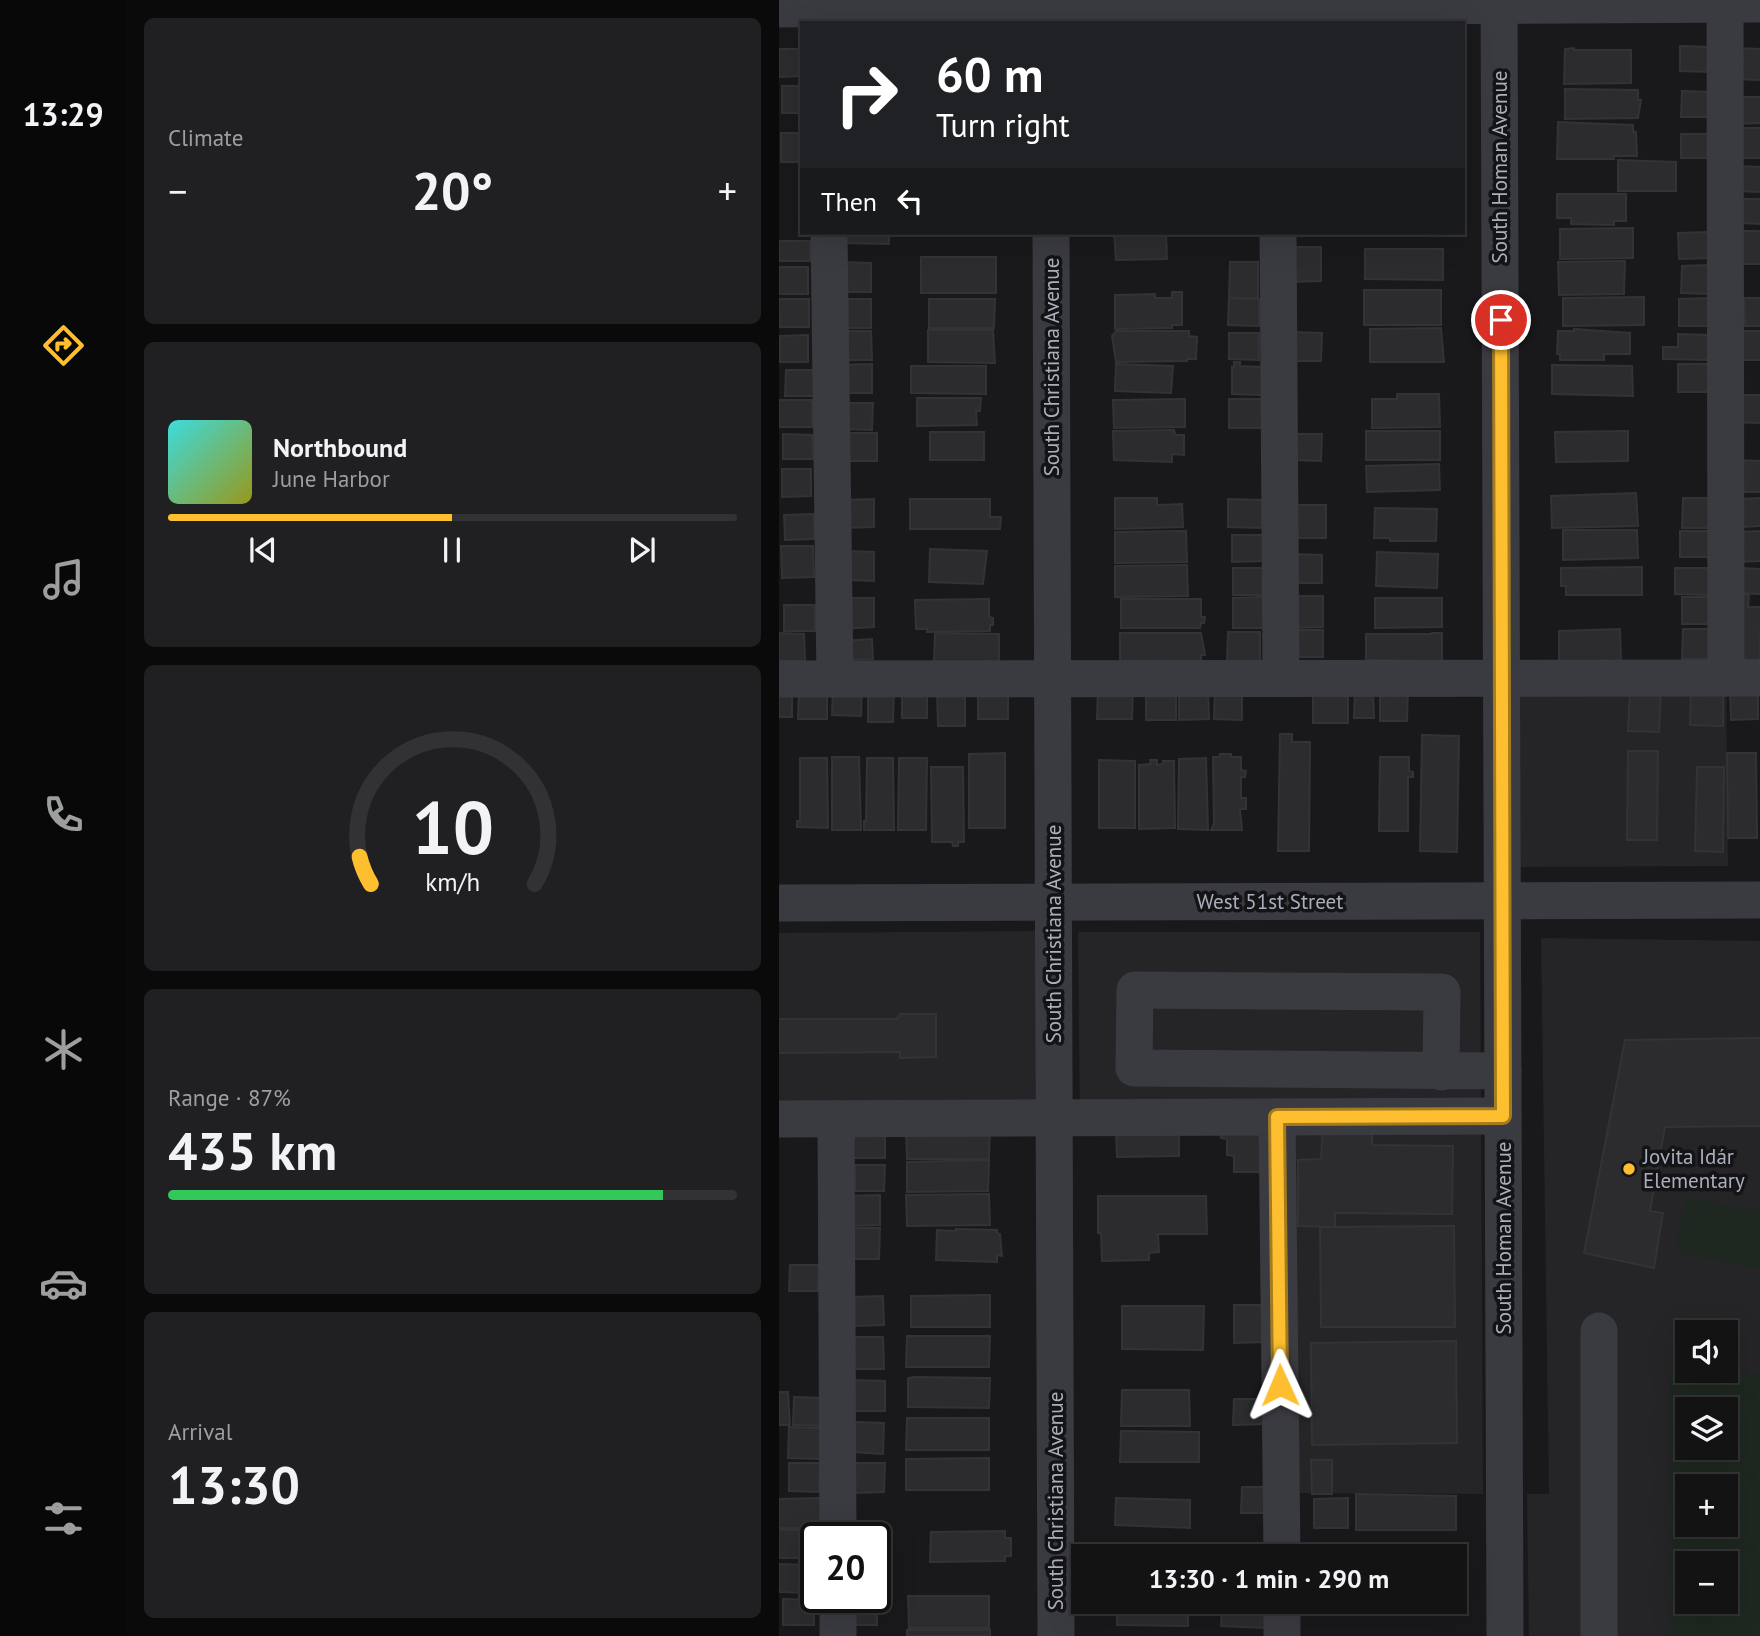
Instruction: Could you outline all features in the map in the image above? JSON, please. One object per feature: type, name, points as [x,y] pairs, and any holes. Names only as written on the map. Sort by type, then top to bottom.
[{"type":"street","points":[[779,9],[1277,10],[1499,3],[1737,3],[1743,678],[779,679]]},
{"type":"street","name":"South Homan Avenue","points":[[1499,3],[1505,1636]]},
{"type":"street","points":[[829,235],[835,679]]},
{"type":"street","name":"South Christiana Avenue","points":[[1051,235],[1056,1636]]},
{"type":"street","points":[[1278,235],[1281,678]]},
{"type":"street","name":"West 51st Street","points":[[779,903],[1760,900]]},
{"type":"street","points":[[1441,1072],[1442,992],[1135,989],[1134,1068],[1441,1072],[1503,1071]]},
{"type":"street","points":[[779,1119],[1503,1116]]},
{"type":"street","points":[[1277,1117],[1282,1544]]},
{"type":"street","points":[[836,1119],[838,1522]]},
{"type":"street","points":[[1599,1331],[1599,1636]]},
{"type":"street","points":[[838,1613],[838,1636]]},
{"type":"street","points":[[1282,1614],[1282,1636]]},
{"type":"shaded area","points":[[1520,678],[1726,678],[1728,866],[1520,867]]},
{"type":"shaded area","points":[[1037,931],[1035,1118],[779,1121],[779,933]]},
{"type":"shaded area","points":[[1078,932],[1480,932],[1483,1494],[1281,1493],[1277,1117],[1080,1118]]},
{"type":"shaded area","points":[[1541,938],[1760,941],[1760,1636],[1529,1636],[1527,1494],[1549,1494]]},
{"type":"shaded area","points":[[1686,1197],[1760,1212],[1760,1269],[1675,1252]]},
{"type":"shaded area","points":[[1670,1372],[1675,1372],[1675,1383],[1738,1383],[1738,1373],[1760,1373],[1760,1636],[1671,1636]]},
{"type":"building","points":[[1680,46],[1711,47],[1709,72],[1680,71]]},
{"type":"building","points":[[1736,48],[1761,49],[1761,80],[1735,79]]},
{"type":"building","points":[[779,49],[800,49],[800,76],[779,77]]},
{"type":"building","points":[[1565,49],[1631,50],[1631,83],[1564,84]]},
{"type":"building","points":[[782,86],[800,86],[800,113],[782,113]]},
{"type":"building","points":[[1565,89],[1638,90],[1638,100],[1641,100],[1638,118],[1565,119]]},
{"type":"building","points":[[1682,91],[1709,92],[1708,117],[1681,117]]},
{"type":"building","points":[[1737,97],[1761,97],[1761,123],[1738,124]]},
{"type":"building","points":[[1558,122],[1633,125],[1637,156],[1614,156],[1614,159],[1557,159]]},
{"type":"building","points":[[1737,128],[1761,128],[1761,158],[1736,158]]},
{"type":"building","points":[[781,133],[800,133],[800,162],[781,162]]},
{"type":"building","points":[[1681,134],[1709,134],[1709,158],[1681,158]]},
{"type":"building","points":[[1618,160],[1676,162],[1676,191],[1618,191]]},
{"type":"building","points":[[1738,166],[1761,167],[1761,192],[1738,191]]},
{"type":"building","points":[[1557,194],[1626,194],[1626,221],[1614,221],[1614,225],[1571,224],[1571,218],[1557,218]]},
{"type":"building","points":[[1742,199],[1761,199],[1761,224],[1741,223]]},
{"type":"building","points":[[1633,228],[1633,258],[1560,259],[1560,229]]},
{"type":"building","points":[[1739,231],[1761,231],[1761,264],[1739,264]]},
{"type":"building","points":[[1709,232],[1710,258],[1679,259],[1678,233]]},
{"type":"building","points":[[842,235],[889,235],[889,244],[841,243]]},
{"type":"building","points":[[1114,235],[1166,235],[1167,259],[1116,260]]},
{"type":"building","points":[[779,241],[810,241],[810,261],[779,261]]},
{"type":"building","points":[[1290,247],[1321,247],[1321,281],[1291,282]]},
{"type":"building","points":[[1365,249],[1443,249],[1443,280],[1365,279]]},
{"type":"building","points":[[921,257],[996,257],[996,293],[921,293]]},
{"type":"building","points":[[1625,261],[1624,294],[1559,295],[1558,262]]},
{"type":"building","points":[[840,262],[871,263],[871,292],[840,292]]},
{"type":"building","points":[[1230,262],[1258,262],[1258,298],[1229,298]]},
{"type":"building","points":[[1708,265],[1708,294],[1681,293],[1682,266]]},
{"type":"building","points":[[779,267],[808,267],[808,294],[779,294]]},
{"type":"building","points":[[1364,290],[1441,290],[1441,325],[1364,325]]},
{"type":"building","points":[[1172,292],[1182,292],[1182,325],[1172,325],[1172,328],[1115,329],[1115,295],[1155,294],[1155,298],[1172,298]]},
{"type":"building","points":[[1644,297],[1644,325],[1563,326],[1563,298]]},
{"type":"building","points":[[1229,298],[1259,299],[1259,326],[1228,325]]},
{"type":"building","points":[[1710,298],[1710,326],[1679,326],[1679,299]]},
{"type":"building","points":[[1744,298],[1761,298],[1761,326],[1745,326]]},
{"type":"building","points":[[779,299],[809,299],[809,327],[780,327]]},
{"type":"building","points":[[839,299],[871,299],[871,328],[840,328]]},
{"type":"building","points":[[929,299],[995,299],[994,328],[929,328]]},
{"type":"building","points":[[1441,328],[1444,362],[1370,362],[1370,329]]},
{"type":"building","points":[[1574,329],[1630,333],[1630,354],[1604,354],[1604,360],[1560,360],[1560,354],[1557,354],[1558,331]]},
{"type":"building","points":[[928,330],[993,330],[995,363],[928,362]]},
{"type":"building","points":[[840,331],[871,331],[872,360],[840,360]]},
{"type":"building","points":[[1116,331],[1189,331],[1189,336],[1197,337],[1196,359],[1116,362],[1112,336]]},
{"type":"building","points":[[1737,331],[1761,331],[1761,360],[1737,360]]},
{"type":"building","points":[[1291,332],[1322,333],[1321,361],[1290,361]]},
{"type":"building","points":[[1229,333],[1259,333],[1259,360],[1229,359]]},
{"type":"building","points":[[1678,334],[1709,335],[1709,360],[1663,359],[1663,347],[1678,347]]},
{"type":"building","points":[[808,335],[808,362],[780,362],[780,336]]},
{"type":"building","points":[[1234,362],[1240,362],[1240,366],[1263,367],[1262,395],[1232,394]]},
{"type":"building","points":[[872,364],[872,393],[840,393],[839,365]]},
{"type":"building","points":[[1116,364],[1173,366],[1171,393],[1115,391]]},
{"type":"building","points":[[1678,364],[1708,364],[1709,392],[1678,392]]},
{"type":"building","points":[[1552,365],[1632,366],[1633,396],[1552,394]]},
{"type":"building","points":[[911,366],[986,366],[986,394],[911,393]]},
{"type":"building","points":[[786,370],[816,370],[815,396],[785,396]]},
{"type":"building","points":[[1397,394],[1439,394],[1440,427],[1372,428],[1372,399],[1397,399]]},
{"type":"building","points":[[1733,395],[1761,395],[1761,423],[1732,422]]},
{"type":"building","points":[[917,398],[981,398],[980,411],[976,411],[977,425],[917,426]]},
{"type":"building","points":[[1185,399],[1185,427],[1114,428],[1113,400]]},
{"type":"building","points":[[1229,399],[1265,399],[1264,428],[1229,428]]},
{"type":"building","points":[[779,400],[812,400],[812,427],[779,427]]},
{"type":"building","points":[[843,403],[873,403],[872,430],[843,429]]},
{"type":"building","points":[[1174,430],[1175,435],[1184,435],[1184,455],[1172,454],[1172,462],[1114,460],[1113,431]]},
{"type":"building","points":[[1366,431],[1440,431],[1440,460],[1366,460]]},
{"type":"building","points":[[1628,431],[1628,461],[1556,462],[1555,432]]},
{"type":"building","points":[[930,432],[984,432],[984,460],[930,460]]},
{"type":"building","points":[[840,433],[877,433],[877,461],[841,461]]},
{"type":"building","points":[[783,434],[812,435],[813,459],[783,459]]},
{"type":"building","points":[[1292,434],[1322,434],[1321,461],[1292,460]]},
{"type":"building","points":[[1736,460],[1761,461],[1761,492],[1735,492]]},
{"type":"building","points":[[1439,464],[1440,490],[1367,492],[1366,466]]},
{"type":"building","points":[[782,469],[811,469],[811,496],[782,497]]},
{"type":"building","points":[[1636,493],[1638,526],[1552,528],[1551,496]]},
{"type":"building","points":[[1115,498],[1157,498],[1157,505],[1182,504],[1183,527],[1115,529]]},
{"type":"building","points":[[1683,498],[1713,498],[1713,528],[1682,528]]},
{"type":"building","points":[[1761,498],[1761,526],[1741,527],[1740,499]]},
{"type":"building","points":[[874,499],[874,527],[843,528],[843,500]]},
{"type":"building","points":[[910,499],[990,499],[990,517],[1001,517],[1000,529],[910,529]]},
{"type":"building","points":[[1228,499],[1262,500],[1262,528],[1228,527]]},
{"type":"building","points":[[1289,505],[1326,505],[1326,538],[1289,538]]},
{"type":"building","points":[[1375,508],[1437,509],[1436,541],[1390,541],[1390,538],[1374,538]]},
{"type":"building","points":[[814,514],[814,539],[785,540],[784,515]]},
{"type":"building","points":[[1563,530],[1637,530],[1638,558],[1563,560]]},
{"type":"building","points":[[1186,531],[1187,562],[1115,563],[1115,532]]},
{"type":"building","points":[[1680,531],[1710,531],[1709,557],[1680,557]]},
{"type":"building","points":[[1761,531],[1761,561],[1738,562],[1737,532]]},
{"type":"building","points":[[1232,535],[1264,535],[1264,561],[1232,562]]},
{"type":"building","points":[[781,546],[813,546],[814,577],[782,578]]},
{"type":"building","points":[[930,549],[987,551],[983,584],[929,582]]},
{"type":"building","points":[[846,551],[874,552],[874,581],[846,580]]},
{"type":"building","points":[[1377,552],[1438,554],[1437,588],[1376,586]]},
{"type":"building","points":[[1291,554],[1322,555],[1322,583],[1290,583]]},
{"type":"building","points":[[1187,565],[1188,596],[1115,597],[1115,566]]},
{"type":"building","points":[[1642,567],[1642,595],[1566,595],[1566,586],[1561,586],[1561,568]]},
{"type":"building","points":[[1233,568],[1263,568],[1264,595],[1233,595]]},
{"type":"building","points":[[1675,568],[1711,568],[1711,595],[1675,594]]},
{"type":"building","points":[[1740,568],[1761,569],[1761,594],[1739,593]]},
{"type":"building","points":[[1735,594],[1749,595],[1748,607],[1761,607],[1760,660],[1734,659]]},
{"type":"building","points":[[1290,596],[1323,596],[1323,627],[1289,628]]},
{"type":"building","points":[[1264,597],[1264,628],[1233,628],[1233,598]]},
{"type":"building","points":[[1682,597],[1712,597],[1711,624],[1682,624]]},
{"type":"building","points":[[840,598],[874,598],[874,627],[841,629]]},
{"type":"building","points":[[1375,598],[1442,598],[1442,627],[1375,628]]},
{"type":"building","points":[[989,599],[989,617],[993,618],[990,631],[927,632],[927,629],[916,629],[915,600]]},
{"type":"building","points":[[1121,599],[1201,599],[1201,617],[1205,617],[1204,623],[1201,623],[1200,628],[1121,628]]},
{"type":"building","points":[[784,605],[815,605],[815,631],[784,631]]},
{"type":"building","points":[[1620,629],[1621,663],[1559,664],[1559,631]]},
{"type":"building","points":[[1683,629],[1711,629],[1711,659],[1682,659]]},
{"type":"building","points":[[1291,630],[1323,630],[1323,657],[1291,657]]},
{"type":"building","points":[[1228,632],[1260,632],[1260,661],[1227,661]]},
{"type":"building","points":[[779,633],[804,634],[805,661],[779,661]]},
{"type":"building","points":[[935,633],[999,634],[999,664],[934,663]]},
{"type":"building","points":[[1120,633],[1201,633],[1205,655],[1201,655],[1201,662],[1120,662]]},
{"type":"building","points":[[1442,633],[1442,661],[1366,660],[1366,634]]},
{"type":"building","points":[[872,639],[873,659],[845,660],[844,641]]},
{"type":"building","points":[[1348,685],[1348,723],[1313,723],[1313,686]]},
{"type":"building","points":[[1691,686],[1723,686],[1723,726],[1690,725]]},
{"type":"building","points":[[799,688],[827,688],[827,719],[798,719]]},
{"type":"building","points":[[1098,688],[1133,688],[1132,719],[1097,719]]},
{"type":"building","points":[[1179,688],[1208,688],[1209,719],[1179,720]]},
{"type":"building","points":[[1215,688],[1242,689],[1242,720],[1214,719]]},
{"type":"building","points":[[1355,688],[1373,689],[1374,718],[1354,718]]},
{"type":"building","points":[[779,689],[792,689],[792,717],[779,717]]},
{"type":"building","points":[[1146,689],[1176,689],[1176,720],[1146,720]]},
{"type":"building","points":[[1630,689],[1661,690],[1659,732],[1628,731]]},
{"type":"building","points":[[1758,689],[1758,719],[1731,720],[1730,690]]},
{"type":"building","points":[[833,690],[862,690],[861,716],[832,715]]},
{"type":"building","points":[[868,690],[894,691],[893,722],[868,722]]},
{"type":"building","points":[[902,690],[927,691],[927,718],[902,718]]},
{"type":"building","points":[[937,691],[965,691],[965,726],[938,726]]},
{"type":"building","points":[[1380,691],[1408,691],[1407,721],[1380,721]]},
{"type":"building","points":[[978,694],[1008,694],[1008,719],[978,719]]},
{"type":"building","points":[[1280,734],[1292,734],[1292,742],[1310,742],[1309,851],[1278,851]]},
{"type":"building","points":[[1422,735],[1459,736],[1457,852],[1420,851]]},
{"type":"building","points":[[1628,751],[1658,751],[1657,840],[1627,840]]},
{"type":"building","points":[[1005,753],[1005,828],[969,828],[969,754]]},
{"type":"building","points":[[1727,753],[1756,753],[1757,838],[1728,838]]},
{"type":"building","points":[[1220,754],[1241,757],[1241,770],[1246,771],[1245,777],[1241,777],[1241,798],[1246,798],[1246,809],[1240,809],[1242,830],[1211,830],[1214,824],[1213,757],[1219,757]]},
{"type":"building","points":[[832,757],[859,757],[861,830],[832,830]]},
{"type":"building","points":[[1380,757],[1409,757],[1409,771],[1413,772],[1413,777],[1408,777],[1408,831],[1379,831]]},
{"type":"building","points":[[800,758],[827,758],[828,828],[797,827],[797,821],[800,821]]},
{"type":"building","points":[[867,758],[893,758],[894,830],[864,830]]},
{"type":"building","points":[[899,758],[927,758],[926,830],[898,830]]},
{"type":"building","points":[[1206,758],[1208,830],[1178,829],[1179,759]]},
{"type":"building","points":[[1099,760],[1135,761],[1135,828],[1099,828]]},
{"type":"building","points":[[1150,760],[1157,760],[1157,765],[1163,764],[1163,761],[1174,761],[1175,828],[1139,829],[1139,765],[1151,764]]},
{"type":"building","points":[[931,767],[963,767],[964,842],[958,842],[958,846],[953,846],[952,842],[932,842]]},
{"type":"building","points":[[1697,767],[1724,767],[1723,852],[1695,851]]},
{"type":"building","points":[[900,1014],[936,1014],[936,1057],[900,1058],[900,1052],[779,1053],[779,1019],[897,1019]]},
{"type":"building","name":"Jovita Idár Elementary","points":[[1761,1038],[1761,1126],[1665,1127],[1650,1211],[1663,1213],[1654,1268],[1584,1253],[1625,1040]]},
{"type":"building","points":[[1221,1125],[1265,1126],[1263,1172],[1234,1172],[1234,1156],[1227,1155],[1227,1139],[1221,1138]]},
{"type":"building","points":[[1323,1126],[1372,1127],[1372,1145],[1453,1146],[1452,1214],[1335,1213],[1335,1227],[1298,1226],[1298,1160],[1321,1159]]},
{"type":"building","points":[[1179,1127],[1179,1156],[1117,1157],[1116,1128]]},
{"type":"building","points":[[853,1129],[885,1129],[885,1158],[853,1158]]},
{"type":"building","points":[[906,1129],[990,1129],[989,1159],[907,1159]]},
{"type":"building","points":[[989,1160],[988,1191],[907,1192],[907,1162]]},
{"type":"building","points":[[855,1165],[885,1165],[884,1191],[855,1191]]},
{"type":"building","points":[[989,1194],[990,1225],[907,1226],[906,1195]]},
{"type":"building","points":[[880,1195],[880,1225],[848,1226],[848,1196]]},
{"type":"building","points":[[1098,1196],[1206,1196],[1207,1234],[1158,1234],[1159,1252],[1149,1253],[1149,1260],[1102,1261],[1101,1233],[1098,1233]]},
{"type":"building","points":[[1454,1226],[1455,1327],[1321,1327],[1320,1227]]},
{"type":"building","points":[[848,1228],[880,1228],[879,1259],[848,1259]]},
{"type":"building","points":[[937,1230],[997,1230],[1000,1234],[1002,1256],[997,1255],[997,1262],[936,1260]]},
{"type":"building","points":[[790,1265],[819,1265],[818,1291],[789,1291]]},
{"type":"building","points":[[990,1295],[990,1327],[911,1327],[911,1296]]},
{"type":"building","points":[[883,1296],[884,1325],[853,1326],[852,1297]]},
{"type":"building","points":[[1234,1305],[1268,1305],[1268,1342],[1234,1343]]},
{"type":"building","points":[[1122,1306],[1204,1306],[1203,1350],[1122,1349]]},
{"type":"building","points":[[907,1336],[990,1336],[989,1367],[906,1367]]},
{"type":"building","points":[[853,1337],[883,1337],[884,1369],[853,1369]]},
{"type":"building","points":[[1456,1341],[1457,1443],[1312,1445],[1311,1343]]},
{"type":"building","points":[[908,1378],[990,1378],[989,1408],[908,1407]]},
{"type":"building","points":[[852,1380],[885,1381],[885,1411],[852,1411]]},
{"type":"building","points":[[1122,1390],[1189,1390],[1190,1426],[1121,1426]]},
{"type":"building","points":[[779,1392],[788,1392],[790,1425],[779,1425]]},
{"type":"building","points":[[794,1397],[823,1398],[822,1426],[793,1425]]},
{"type":"building","points":[[1234,1399],[1266,1399],[1266,1424],[1233,1425]]},
{"type":"building","points":[[907,1418],[989,1418],[989,1450],[906,1450]]},
{"type":"building","points":[[855,1422],[884,1423],[883,1454],[853,1452]]},
{"type":"building","points":[[789,1427],[821,1428],[820,1459],[788,1458]]},
{"type":"building","points":[[1121,1431],[1199,1432],[1199,1462],[1120,1462]]},
{"type":"building","points":[[989,1458],[989,1490],[906,1490],[906,1459]]},
{"type":"building","points":[[1311,1460],[1332,1460],[1332,1494],[1312,1494]]},
{"type":"building","points":[[789,1463],[820,1463],[819,1492],[789,1491]]},
{"type":"building","points":[[854,1463],[885,1463],[884,1492],[854,1493]]},
{"type":"building","points":[[1242,1487],[1271,1487],[1271,1513],[1241,1513]]},
{"type":"building","points":[[1356,1494],[1456,1496],[1456,1530],[1356,1530]]},
{"type":"building","points":[[821,1498],[821,1522],[800,1522],[800,1528],[779,1528],[779,1499]]},
{"type":"building","points":[[1116,1498],[1190,1500],[1190,1528],[1115,1525]]},
{"type":"building","points":[[1348,1498],[1348,1528],[1314,1528],[1314,1499]]},
{"type":"building","points":[[779,1530],[800,1530],[800,1558],[779,1558]]},
{"type":"building","points":[[1005,1531],[1005,1538],[1011,1538],[1011,1556],[1005,1556],[1005,1561],[930,1562],[931,1532]]},
{"type":"building","points":[[779,1564],[800,1565],[800,1593],[779,1592]]},
{"type":"building","points":[[908,1596],[989,1596],[989,1628],[909,1628]]},
{"type":"building","points":[[783,1599],[800,1600],[800,1613],[814,1613],[814,1625],[783,1625]]},
{"type":"building","points":[[847,1613],[877,1613],[877,1625],[847,1625]]},
{"type":"building","points":[[1117,1614],[1188,1614],[1188,1626],[1117,1625]]},
{"type":"building","points":[[1221,1614],[1265,1614],[1265,1628],[1221,1626]]},
{"type":"building","points":[[907,1630],[990,1630],[990,1636],[907,1636]]},
{"type":"place","name":"Jovita Idár Elementary","points":[[1629,1169]]},
{"type":"route","points":[[1280,1385],[1277,1117],[1503,1116],[1501,320]]}]
